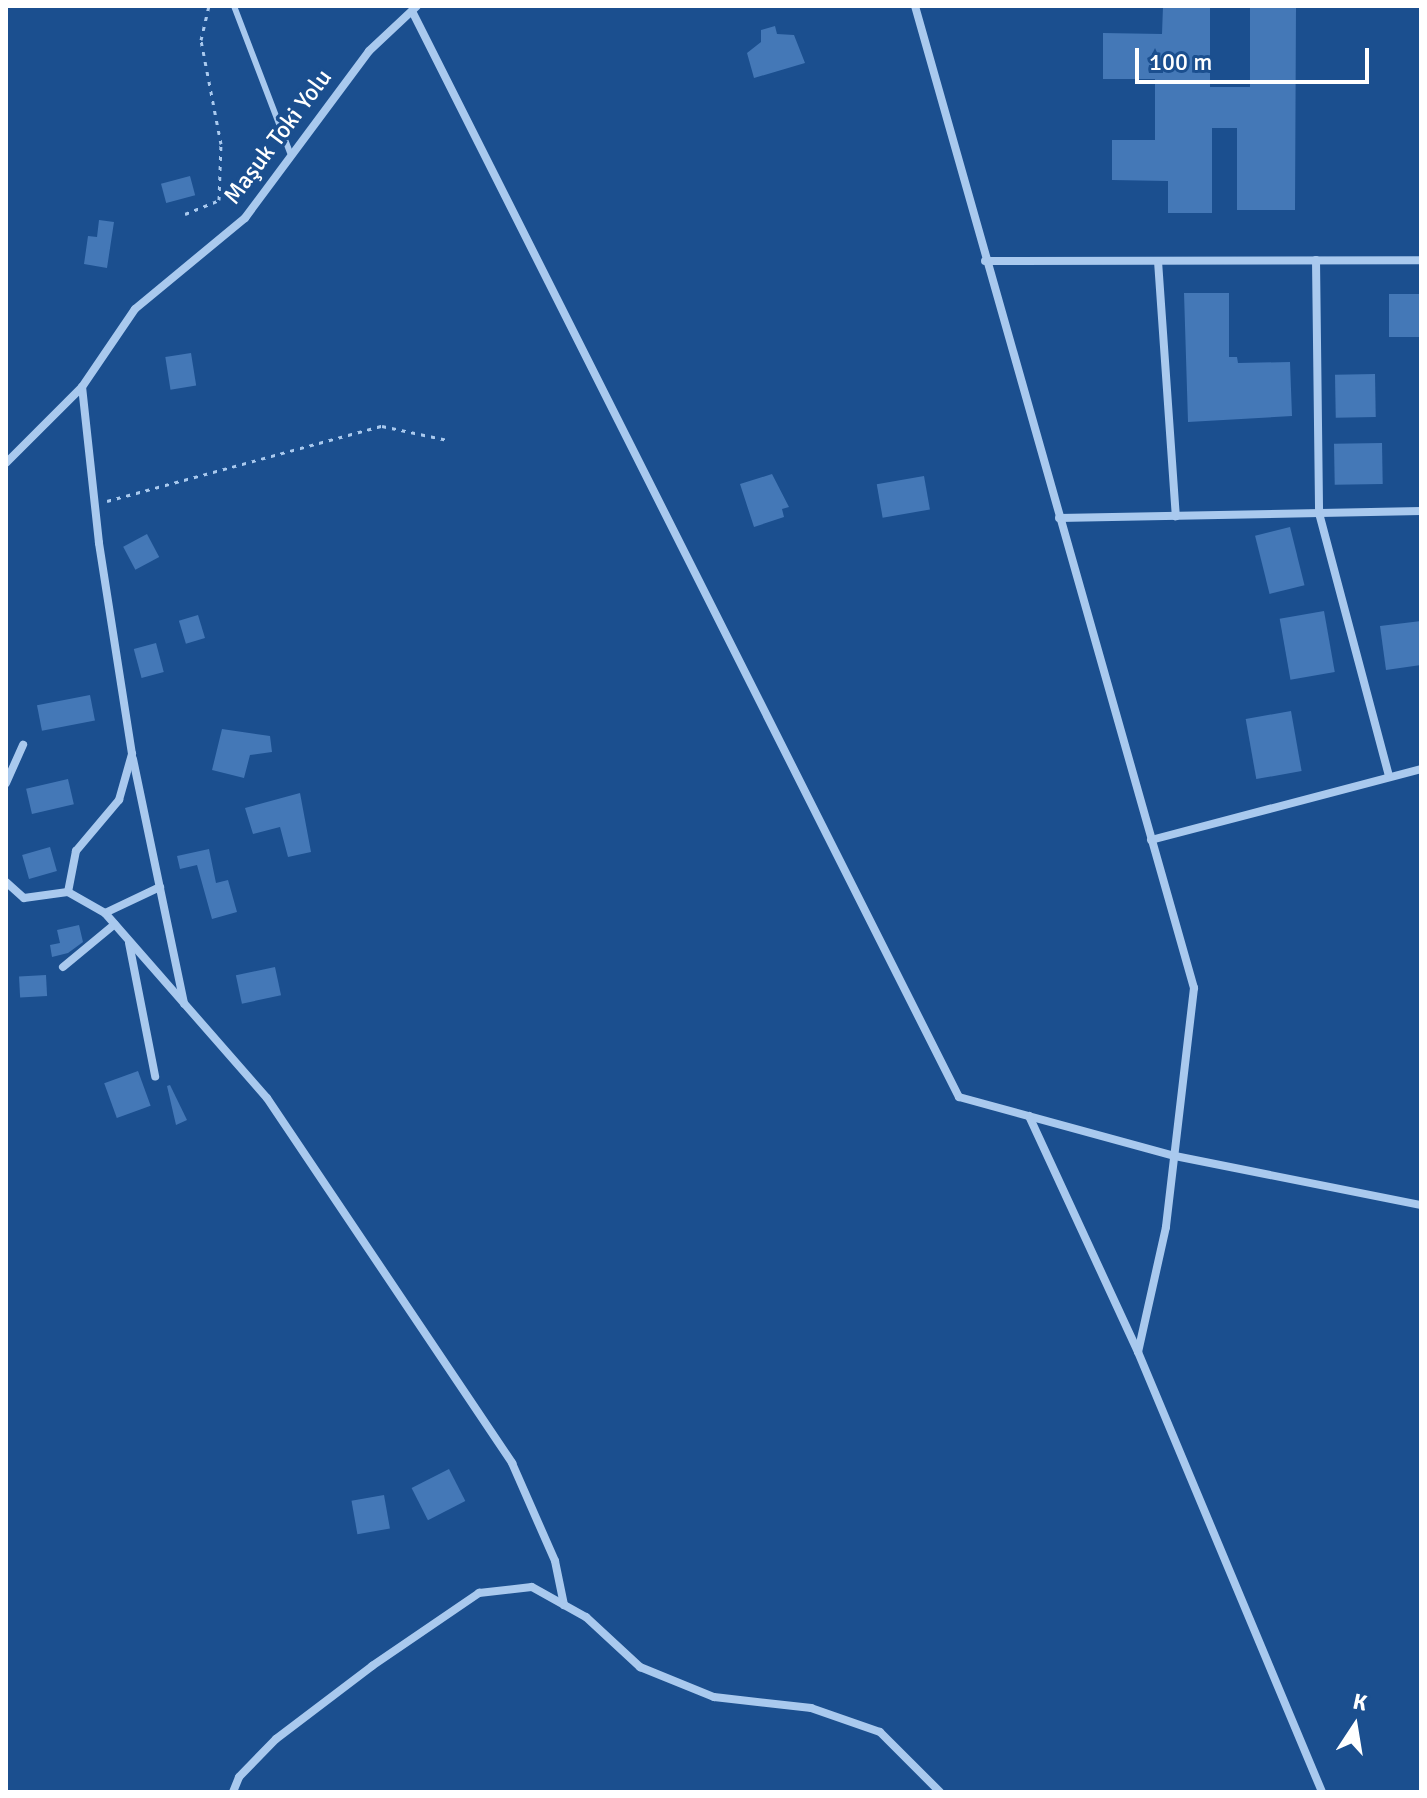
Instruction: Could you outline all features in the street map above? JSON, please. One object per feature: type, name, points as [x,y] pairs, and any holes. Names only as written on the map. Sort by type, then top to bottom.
[{"type":"street","points":[[915,6],[1194,988],[1166,1227],[1138,1352]]},
{"type":"street","name":"Maşuk Toki Yolu","points":[[6,463],[82,387],[135,309],[245,218],[290,153],[369,51],[415,8]]},
{"type":"street","points":[[415,8],[959,1097],[1175,1156],[1421,1205]]},
{"type":"street","points":[[1316,260],[1319,513],[1389,777]]},
{"type":"street","points":[[985,261],[1421,260]]},
{"type":"street","points":[[1158,261],[1176,516]]},
{"type":"street","points":[[82,387],[94,504],[132,754],[184,1004]]},
{"type":"street","points":[[1059,518],[1421,511]]},
{"type":"street","points":[[6,783],[23,745]]},
{"type":"street","points":[[68,892],[76,851],[119,800],[132,754]]},
{"type":"street","points":[[1151,840],[1421,769]]},
{"type":"street","points":[[6,882],[24,898],[68,892],[105,913],[267,1098],[512,1463],[555,1561],[564,1605]]},
{"type":"street","points":[[105,913],[160,887]]},
{"type":"street","points":[[63,967],[115,924]]},
{"type":"street","points":[[129,940],[155,1076]]},
{"type":"street","points":[[1029,1116],[1138,1352],[1322,1792]]},
{"type":"street","points":[[233,1792],[239,1777],[276,1739],[479,1593],[532,1587],[586,1617],[640,1667],[714,1697],[811,1708],[880,1732],[940,1792]]},
{"type":"lane","points":[[234,6],[290,153]]},
{"type":"path","points":[[185,214],[219,200],[221,144],[201,40],[209,6]]},
{"type":"path","points":[[94,504],[382,426],[448,440]]},
{"type":"building","points":[[1163,6],[1210,6],[1210,87],[1250,87],[1250,6],[1296,6],[1295,210],[1237,210],[1237,128],[1212,128],[1212,213],[1168,213],[1168,181],[1112,180],[1112,140],[1155,140],[1155,79],[1103,79],[1103,33],[1162,34]]},
{"type":"building","points":[[775,26],[777,34],[794,35],[805,63],[754,78],[747,53],[761,42],[761,30]]},
{"type":"building","points":[[190,176],[195,195],[166,203],[161,184]]},
{"type":"building","points":[[99,220],[114,222],[107,268],[84,264],[88,236],[97,237]]},
{"type":"building","points":[[1184,293],[1229,293],[1229,357],[1237,357],[1238,363],[1290,362],[1292,416],[1188,422]]},
{"type":"building","points":[[1389,294],[1421,294],[1421,337],[1389,337]]},
{"type":"building","points":[[191,353],[196,386],[170,390],[165,357]]},
{"type":"building","points":[[1375,374],[1376,417],[1336,418],[1335,375]]},
{"type":"building","points":[[1382,443],[1383,484],[1335,485],[1334,444]]},
{"type":"building","points":[[772,474],[789,507],[782,509],[784,517],[754,527],[740,484]]},
{"type":"building","points":[[924,476],[930,509],[883,518],[877,484]]},
{"type":"building","points":[[1290,527],[1305,585],[1270,594],[1255,536]]},
{"type":"building","points":[[147,534],[159,557],[135,570],[123,547]]},
{"type":"building","points":[[1324,611],[1335,672],[1290,680],[1280,619]]},
{"type":"building","points":[[198,615],[205,638],[186,644],[179,621]]},
{"type":"building","points":[[1421,621],[1421,665],[1386,670],[1380,626]]},
{"type":"building","points":[[156,643],[164,672],[142,678],[134,649]]},
{"type":"building","points":[[90,695],[95,721],[42,731],[37,705]]},
{"type":"building","points":[[1291,711],[1302,771],[1256,779],[1246,719]]},
{"type":"building","points":[[222,729],[270,736],[272,752],[250,755],[244,778],[212,770]]},
{"type":"building","points":[[68,779],[74,804],[32,814],[26,789]]},
{"type":"building","points":[[300,793],[311,852],[288,857],[280,827],[253,834],[245,808]]},
{"type":"building","points":[[50,847],[57,871],[29,879],[22,855]]},
{"type":"building","points":[[209,849],[216,883],[228,880],[237,912],[212,919],[197,865],[180,869],[177,856]]},
{"type":"building","points":[[79,925],[83,942],[68,953],[52,957],[50,945],[60,943],[57,930]]},
{"type":"building","points":[[275,967],[281,995],[242,1004],[236,975]]},
{"type":"building","points":[[46,975],[47,996],[20,997],[19,976]]},
{"type":"building","points":[[138,1071],[151,1106],[117,1118],[104,1083]]},
{"type":"building","points":[[170,1085],[187,1120],[176,1125],[167,1086]]},
{"type":"building","points":[[449,1469],[465,1501],[428,1520],[412,1488]]},
{"type":"building","points":[[384,1495],[390,1528],[357,1534],[352,1501]]}]
